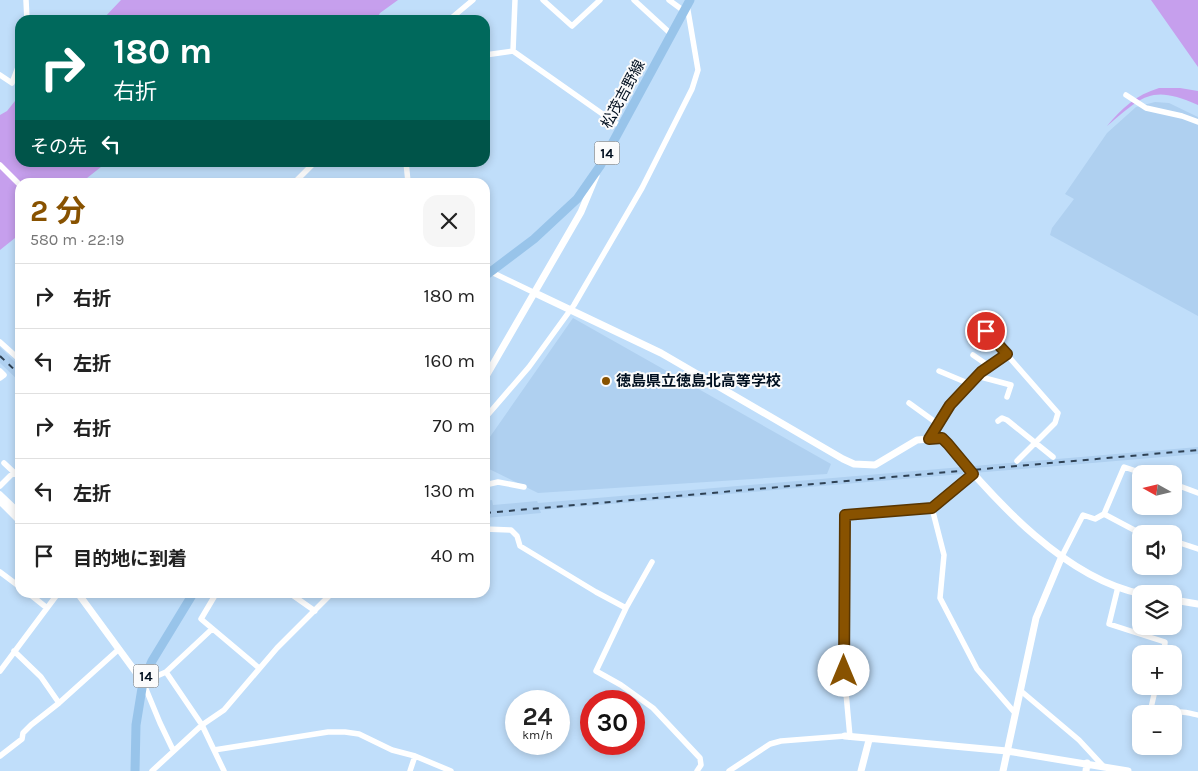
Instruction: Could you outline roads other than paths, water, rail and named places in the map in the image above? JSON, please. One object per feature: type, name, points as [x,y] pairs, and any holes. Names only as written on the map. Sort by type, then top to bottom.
[{"type":"main road","name":"松茂吉野線","points":[[490,270],[534,239],[577,199],[600,166],[687,5]]},
{"type":"main road","name":"14","points":[[134,771],[136,724],[143,682],[152,662],[190,598]]},
{"type":"street","points":[[26,0],[27,15]]},
{"type":"street","points":[[455,15],[473,0]]},
{"type":"street","points":[[513,51],[515,0]]},
{"type":"street","points":[[543,0],[572,26],[600,0]]},
{"type":"street","points":[[634,0],[671,34]]},
{"type":"street","points":[[490,412],[529,367],[571,310],[637,196],[692,89],[698,70],[687,5],[669,0]]},
{"type":"street","points":[[490,54],[513,51],[621,127]]},
{"type":"street","points":[[0,75],[12,82],[15,74]]},
{"type":"street","points":[[1126,95],[1146,108],[1182,116],[1198,122]]},
{"type":"street","points":[[0,165],[15,180]]},
{"type":"street","points":[[490,370],[581,212],[600,166]]},
{"type":"street","points":[[300,178],[310,167]]},
{"type":"street","points":[[490,273],[661,353],[854,464],[876,465],[916,440],[942,438],[1013,516],[1062,556],[1104,581],[1118,588],[1132,592]]},
{"type":"street","points":[[985,326],[994,340],[1058,412],[1055,423],[1017,461]]},
{"type":"street","points":[[0,342],[15,356]]},
{"type":"street","points":[[929,439],[950,405],[977,376],[1007,354]]},
{"type":"street","points":[[973,355],[990,366]]},
{"type":"street","points":[[0,371],[4,375],[0,378]]},
{"type":"street","points":[[939,371],[970,384]]},
{"type":"street","points":[[977,376],[1011,384],[1007,397]]},
{"type":"street","points":[[909,403],[938,424]]},
{"type":"street","points":[[998,421],[1002,418],[1006,420],[1053,457]]},
{"type":"street","points":[[0,486],[14,472],[4,463]]},
{"type":"street","points":[[1003,771],[1036,618],[1062,556],[1083,515],[1095,519],[1104,514],[1124,467],[1132,470]]},
{"type":"street","points":[[847,737],[844,671],[845,515],[932,508],[973,474]]},
{"type":"street","points":[[490,484],[498,482],[524,487]]},
{"type":"street","points":[[1182,487],[1198,493]]},
{"type":"street","points":[[0,494],[15,508]]},
{"type":"street","points":[[0,501],[15,516]]},
{"type":"street","points":[[932,508],[944,555],[940,598],[977,669],[1015,713]]},
{"type":"street","points":[[1104,514],[1132,529]]},
{"type":"street","points":[[490,529],[511,530],[517,536],[520,546],[626,608]]},
{"type":"street","points":[[1182,544],[1198,549]]},
{"type":"street","points":[[652,562],[626,608],[596,671],[621,685],[653,708],[700,758],[702,765],[697,771]]},
{"type":"street","points":[[0,572],[15,583]]},
{"type":"street","points":[[1118,588],[1110,624],[1165,642],[1165,645]]},
{"type":"street","points":[[34,598],[47,608]]},
{"type":"street","points":[[0,671],[54,598]]},
{"type":"street","points":[[82,598],[143,682],[160,723],[174,750]]},
{"type":"street","points":[[213,598],[201,619],[259,668]]},
{"type":"street","points":[[297,598],[315,611]]},
{"type":"street","points":[[152,771],[202,726],[224,710],[277,648],[328,598]]},
{"type":"street","points":[[1182,601],[1198,604]]},
{"type":"street","points":[[143,682],[166,672],[212,629]]},
{"type":"street","points":[[0,756],[22,738],[23,733],[31,725],[120,649]]},
{"type":"street","points":[[14,652],[41,676],[59,703]]},
{"type":"street","points":[[166,672],[202,726],[224,771]]},
{"type":"street","points":[[1021,691],[1079,740],[1104,766]]},
{"type":"street","points":[[1154,695],[1151,708],[1163,713],[1181,712],[1198,715]]},
{"type":"street","points":[[214,750],[328,732],[344,732],[359,734],[392,750],[415,756],[451,771]]},
{"type":"street","points":[[729,771],[770,744],[781,741],[847,737],[1007,751],[1086,767],[1104,766],[1128,771]]},
{"type":"street","points":[[861,771],[869,740]]},
{"type":"street","points":[[410,771],[415,756]]},
{"type":"railway","points":[[0,356],[15,370]]},
{"type":"railway","points":[[490,513],[1198,450]]},
{"type":"place","name":"徳島県立徳島北高等学校","points":[[606,381]]}]
